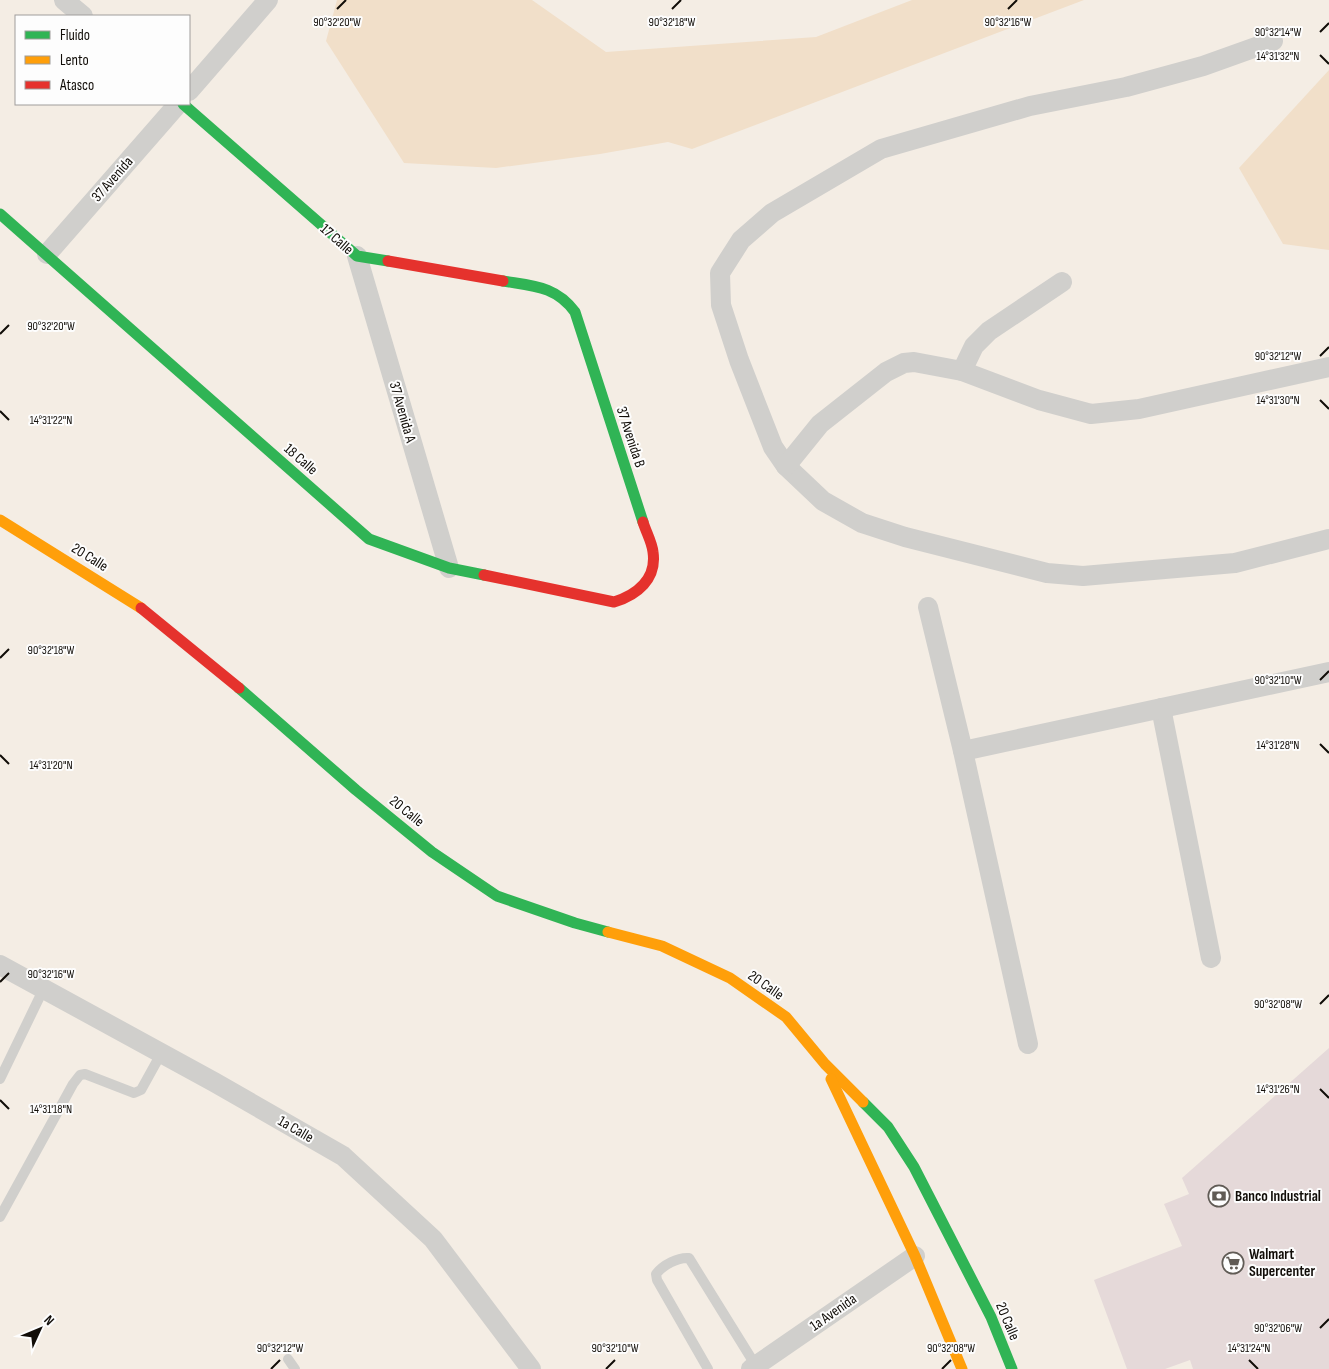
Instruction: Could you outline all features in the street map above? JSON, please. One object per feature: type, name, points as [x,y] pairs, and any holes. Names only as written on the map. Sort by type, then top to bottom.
[{"type":"main road","name":"17 Calle","points":[[184,105],[357,256],[541,287],[552,290],[561,296]]},
{"type":"main road","name":"18 Calle","points":[[0,214],[368,539],[449,568],[614,602],[629,598],[641,589]]},
{"type":"main road","name":"37 Avenida B","points":[[561,296],[569,303],[574,312],[653,552],[651,573],[641,589]]},
{"type":"main road","name":"20 Calle","points":[[0,520],[135,603],[228,678],[356,790],[432,852],[497,896],[574,923],[662,946],[730,978],[786,1017],[825,1064],[888,1127],[914,1167],[991,1317],[1012,1369]]},
{"type":"main road","name":"20 Calle","points":[[825,1064],[915,1256],[962,1369]]},
{"type":"street","points":[[64,0],[82,15]]},
{"type":"street","points":[[190,90],[268,0]]},
{"type":"street","points":[[1273,41],[1204,66],[1126,87],[1030,106],[881,148],[772,213],[741,240],[720,273],[721,305],[739,360],[773,447],[786,466],[823,501],[862,523],[904,537],[1047,573],[1083,576],[1235,563],[1329,539]]},
{"type":"street","name":"37 Avenida","points":[[47,254],[177,105]]},
{"type":"street","name":"37 Avenida A","points":[[357,256],[449,568]]},
{"type":"street","points":[[962,371],[974,346],[989,330],[1062,282]]},
{"type":"street","points":[[786,466],[820,424],[895,366],[904,363],[914,362],[962,371],[1039,400],[1091,414],[1138,409],[1329,367]]},
{"type":"street","points":[[928,607],[963,751],[1028,1044]]},
{"type":"street","points":[[963,751],[1329,672]]},
{"type":"street","points":[[1161,708],[1211,958]]},
{"type":"street","name":"1a Calle","points":[[0,964],[162,1052],[343,1156],[433,1239],[531,1369]]},
{"type":"street","name":"1a Avenida","points":[[754,1367],[915,1256]]},
{"type":"lane","points":[[0,1079],[44,988]]},
{"type":"lane","points":[[0,1217],[73,1084],[80,1076],[85,1074],[134,1092],[140,1090],[162,1052]]},
{"type":"lane","points":[[708,1369],[657,1280],[656,1274],[660,1268],[682,1258],[688,1258],[693,1264],[754,1367]]},
{"type":"lane","points":[[288,1359],[295,1369]]},
{"type":"shaded area","points":[[337,0],[532,0],[606,52],[816,37],[912,0],[1084,0],[692,149],[668,142],[600,154],[496,168],[404,163],[326,41]]},
{"type":"shaded area","points":[[1329,70],[1329,250],[1283,244],[1239,168]]},
{"type":"building","name":"Walmart Supercenter","points":[[1329,1048],[1329,1369],[1193,1369],[1190,1360],[1165,1369],[1127,1369],[1094,1280],[1182,1246],[1164,1204],[1189,1194],[1182,1178]]},
{"type":"traffic: fast","points":[[184,105],[357,256],[388,261]]},
{"type":"traffic: fast","points":[[0,214],[369,539],[449,568],[484,575]]},
{"type":"traffic: fast","points":[[503,281],[534,286],[552,292],[568,303],[575,312],[643,522]]},
{"type":"traffic: fast","points":[[239,688],[356,790],[432,852],[497,896],[575,923],[608,932]]},
{"type":"traffic: fast","points":[[863,1102],[888,1127],[914,1167],[991,1317],[1012,1369]]},
{"type":"traffic: slow","points":[[0,520],[141,608]]},
{"type":"traffic: slow","points":[[608,932],[662,946],[730,978],[786,1017],[825,1064],[863,1102]]},
{"type":"traffic: slow","points":[[831,1079],[915,1256],[962,1369]]},
{"type":"traffic: jam","points":[[388,261],[503,281]]},
{"type":"traffic: jam","points":[[484,575],[614,602],[638,590],[652,570],[652,548],[643,522]]},
{"type":"traffic: jam","points":[[141,608],[239,688]]},
{"type":"place","name":"Banco Industrial","points":[[1219,1196]]},
{"type":"place","name":"Walmart Supercenter","points":[[1233,1263]]}]
